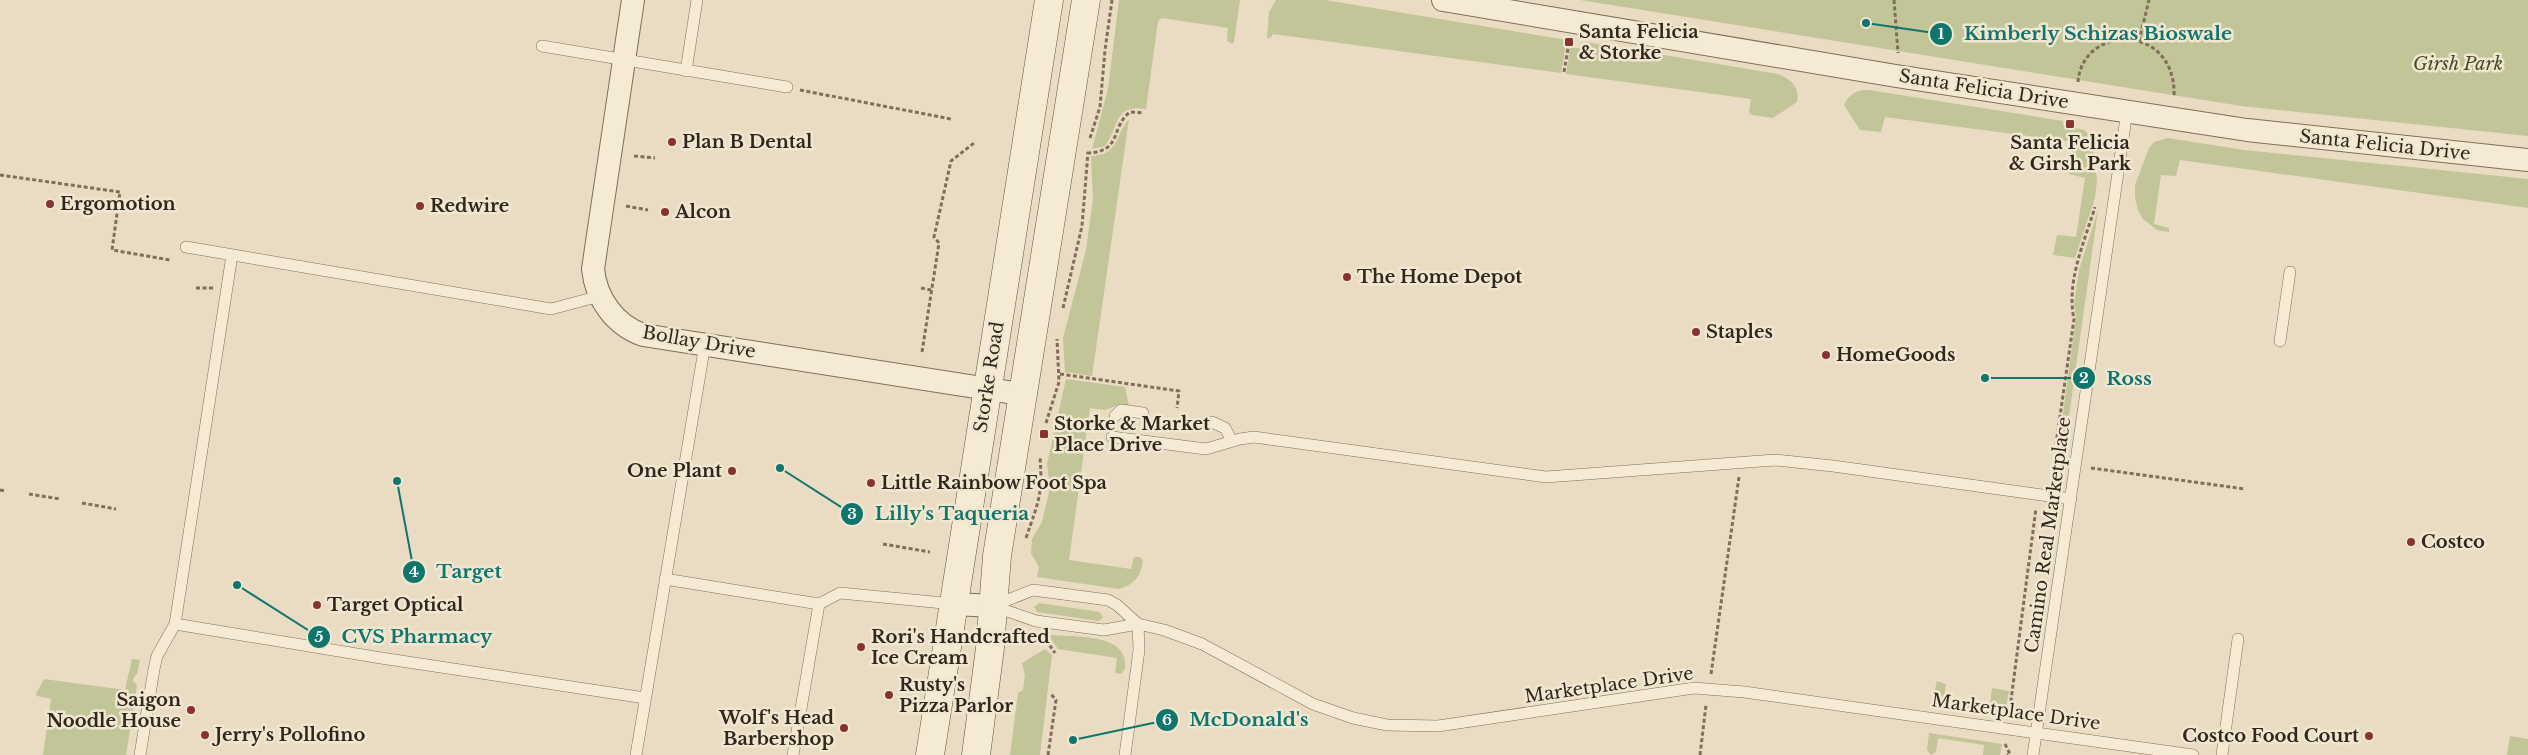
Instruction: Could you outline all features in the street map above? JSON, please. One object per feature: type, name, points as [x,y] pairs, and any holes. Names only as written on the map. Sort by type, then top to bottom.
[{"type":"main road","name":"Storke Road","points":[[930,755],[1049,0]]},
{"type":"main road","name":"Storke Road","points":[[976,755],[997,556],[1021,394],[1049,235],[1086,0]]},
{"type":"main road","points":[[1025,151],[1035,155],[1041,163],[1036,212],[1049,235]]},
{"type":"street","name":"Bollay Drive","points":[[633,0],[593,269],[595,284],[600,296],[615,318],[628,329],[643,335],[1021,394]]},
{"type":"street","name":"Santa Felicia Drive","points":[[1443,0],[1896,76],[2247,130],[2528,160]]},
{"type":"street","points":[[954,604],[993,606]]},
{"type":"lane","points":[[686,70],[697,0]]},
{"type":"lane","points":[[542,46],[787,87]]},
{"type":"lane","name":"Camino Real Marketplace","points":[[2034,755],[2127,111]]},
{"type":"lane","points":[[186,247],[551,309],[600,296]]},
{"type":"lane","points":[[140,755],[154,669],[158,656],[175,624],[232,255]]},
{"type":"lane","points":[[2280,341],[2290,272]]},
{"type":"lane","points":[[636,755],[704,344]]},
{"type":"lane","points":[[1115,416],[1121,410],[1143,413]]},
{"type":"lane","points":[[1212,422],[1225,428],[1232,441]]},
{"type":"lane","points":[[1112,437],[1199,449],[1213,448],[1232,441],[1254,437],[1546,477],[1759,460],[1790,461],[2071,499]]},
{"type":"lane","points":[[665,579],[819,604],[840,593],[954,604]]},
{"type":"lane","name":"Marketplace Drive","points":[[993,606],[1026,592],[1040,590],[1108,600],[1117,605],[1138,624]]},
{"type":"lane","points":[[793,755],[819,604]]},
{"type":"lane","name":"Marketplace Drive","points":[[993,606],[1036,621],[1104,630],[1138,624],[1164,630],[1202,644],[1313,704],[1353,718],[1387,725],[1438,726],[1694,688],[1744,692],[2193,755]]},
{"type":"lane","points":[[175,624],[381,658],[645,698]]},
{"type":"lane","points":[[1125,755],[1139,650],[1138,624]]},
{"type":"lane","points":[[2222,755],[2238,639]]},
{"type":"path","points":[[1062,313],[1082,226],[1088,153],[1090,138],[1100,107],[1112,0]]},
{"type":"path","points":[[1894,0],[1898,54]]},
{"type":"path","points":[[2139,41],[2149,0]]},
{"type":"path","points":[[2078,82],[2078,73],[2093,52],[2105,44],[2118,40],[2139,41],[2161,54],[2170,65],[2174,78],[2174,98]]},
{"type":"path","points":[[1564,72],[1569,42]]},
{"type":"path","points":[[787,87],[951,119]]},
{"type":"path","points":[[1088,153],[1098,153],[1112,144],[1122,120],[1130,112],[1144,113]]},
{"type":"path","points":[[922,352],[938,243],[934,237],[951,161],[974,143]]},
{"type":"path","points":[[634,156],[655,158]]},
{"type":"path","points":[[0,175],[120,192],[112,250],[170,260]]},
{"type":"path","points":[[2054,451],[2074,319],[2070,304],[2074,277],[2098,200]]},
{"type":"path","points":[[626,206],[648,210]]},
{"type":"path","points":[[196,288],[213,288]]},
{"type":"path","points":[[921,288],[931,290]]},
{"type":"path","points":[[1046,423],[1056,400],[1060,374],[1058,335]]},
{"type":"path","points":[[1060,374],[1179,391],[1177,408]]},
{"type":"path","points":[[1025,539],[1040,502],[1042,479],[1040,457]]},
{"type":"path","points":[[2090,468],[2246,489]]},
{"type":"path","points":[[1711,676],[1739,474]]},
{"type":"path","points":[[0,490],[5,491]]},
{"type":"path","points":[[29,494],[60,499]]},
{"type":"path","points":[[82,503],[116,509]]},
{"type":"path","points":[[2010,708],[2037,506]]},
{"type":"path","points":[[884,544],[930,552]]},
{"type":"path","points":[[1046,640],[1055,653]]},
{"type":"path","points":[[1048,755],[1056,700],[1050,693]]},
{"type":"path","points":[[1700,755],[1706,705]]},
{"type":"path","points":[[2005,744],[2010,754],[2007,755]]},
{"type":"green space","points":[[1119,0],[1240,0],[1234,42],[1232,44],[1227,41],[1228,28],[1162,18],[1158,21],[1146,109],[1135,108],[1122,113],[1105,146],[1092,149],[1108,89]]},
{"type":"green space","points":[[1276,0],[1325,0],[1567,40],[1561,73],[1273,34],[1270,38],[1267,38],[1269,12]]},
{"type":"green space","name":"Girsh Park","points":[[1580,0],[2528,0],[2528,136],[2241,106]]},
{"type":"green space","points":[[1586,42],[1778,74],[1794,84],[1798,97],[1797,102],[1773,118],[1752,115],[1749,112],[1751,99],[1566,74],[1570,47],[1584,49]]},
{"type":"green space","points":[[1861,90],[2063,121],[2063,125],[2084,130],[2091,136],[2097,180],[2095,198],[2075,258],[2053,255],[2057,235],[2076,237],[2085,178],[2069,174],[2073,142],[1885,117],[1881,132],[1860,130],[1844,105],[1854,93]]},
{"type":"green space","points":[[1129,119],[1092,376],[1065,372],[1063,338],[1086,250],[1093,199],[1091,156],[1100,155],[1112,148]]},
{"type":"green space","points":[[2168,138],[2244,150],[2528,179],[2528,208],[2180,160],[2176,176],[2161,175],[2154,224],[2169,228],[2169,232],[2157,230],[2143,219],[2138,210],[2135,185],[2149,148],[2154,142]]},
{"type":"green space","points":[[2098,210],[2064,452],[2058,451],[2076,317],[2074,304],[2079,270]]},
{"type":"green space","points":[[1066,379],[1125,387],[1129,406],[1121,404],[1105,410],[1090,408],[1069,560],[1131,569],[1134,557],[1140,557],[1143,561],[1141,571],[1136,579],[1129,585],[1119,589],[1037,577],[1039,567],[1031,553],[1032,539],[1042,522],[1050,488],[1047,464]]},
{"type":"green space","points":[[1039,603],[1100,612],[1103,618],[1098,621],[1037,612],[1034,607]]},
{"type":"green space","points":[[1051,635],[1086,637],[1110,643],[1119,649],[1124,657],[1125,669],[1121,674],[1115,673],[1117,658],[1058,649],[1051,639]]},
{"type":"green space","points":[[1045,649],[1052,655],[1040,755],[1010,755],[1018,693],[1023,690],[1025,675],[1022,663]]},
{"type":"green space","points":[[132,659],[140,660],[137,674],[133,681],[137,686],[126,755],[43,755],[51,699],[37,696],[36,694],[44,679],[125,690]]},
{"type":"green space","points":[[1937,681],[1946,684],[1944,698],[1990,705],[1992,688],[2009,691],[2005,713],[1934,704],[1932,702]]},
{"type":"green space","points":[[1929,733],[2002,744],[2000,755],[1983,755],[1984,745],[1938,738],[1936,752],[1931,755],[1927,750]]},
{"type":"green space","points":[[2510,736],[2528,739],[2528,755],[2507,755]]},
{"type":"place","name":"Kimberly Schizas Bioswale","points":[[1866,23]]},
{"type":"place","name":"Santa Felicia & Storke","points":[[1569,42]]},
{"type":"place","name":"Santa Felicia & Girsh Park","points":[[2070,124]]},
{"type":"place","name":"Plan B Dental","points":[[672,142]]},
{"type":"place","name":"Ergomotion","points":[[50,204]]},
{"type":"place","name":"Redwire","points":[[420,206]]},
{"type":"place","name":"Alcon","points":[[665,212]]},
{"type":"place","name":"The Home Depot","points":[[1347,277]]},
{"type":"place","name":"Staples","points":[[1696,332]]},
{"type":"place","name":"HomeGoods","points":[[1826,355]]},
{"type":"place","name":"Ross","points":[[1985,378]]},
{"type":"place","name":"Storke & Market Place Drive","points":[[1044,434]]},
{"type":"place","name":"Lilly's Taqueria","points":[[780,468]]},
{"type":"place","name":"One Plant","points":[[732,471]]},
{"type":"place","name":"Target","points":[[397,481]]},
{"type":"place","name":"Little Rainbow Foot Spa","points":[[871,483]]},
{"type":"place","name":"Costco","points":[[2411,542]]},
{"type":"place","name":"CVS Pharmacy","points":[[237,585]]},
{"type":"place","name":"Target Optical","points":[[317,605]]},
{"type":"place","name":"Rori's Handcrafted Ice Cream","points":[[861,647]]},
{"type":"place","name":"Rusty's Pizza Parlor","points":[[889,695]]},
{"type":"place","name":"Saigon Noodle House","points":[[191,710]]},
{"type":"place","name":"Wolf's Head Barbershop","points":[[844,728]]},
{"type":"place","name":"Jerry's Pollofino","points":[[205,735]]},
{"type":"place","name":"Costco Food Court","points":[[2369,736]]},
{"type":"place","name":"McDonald's","points":[[1073,740]]}]
